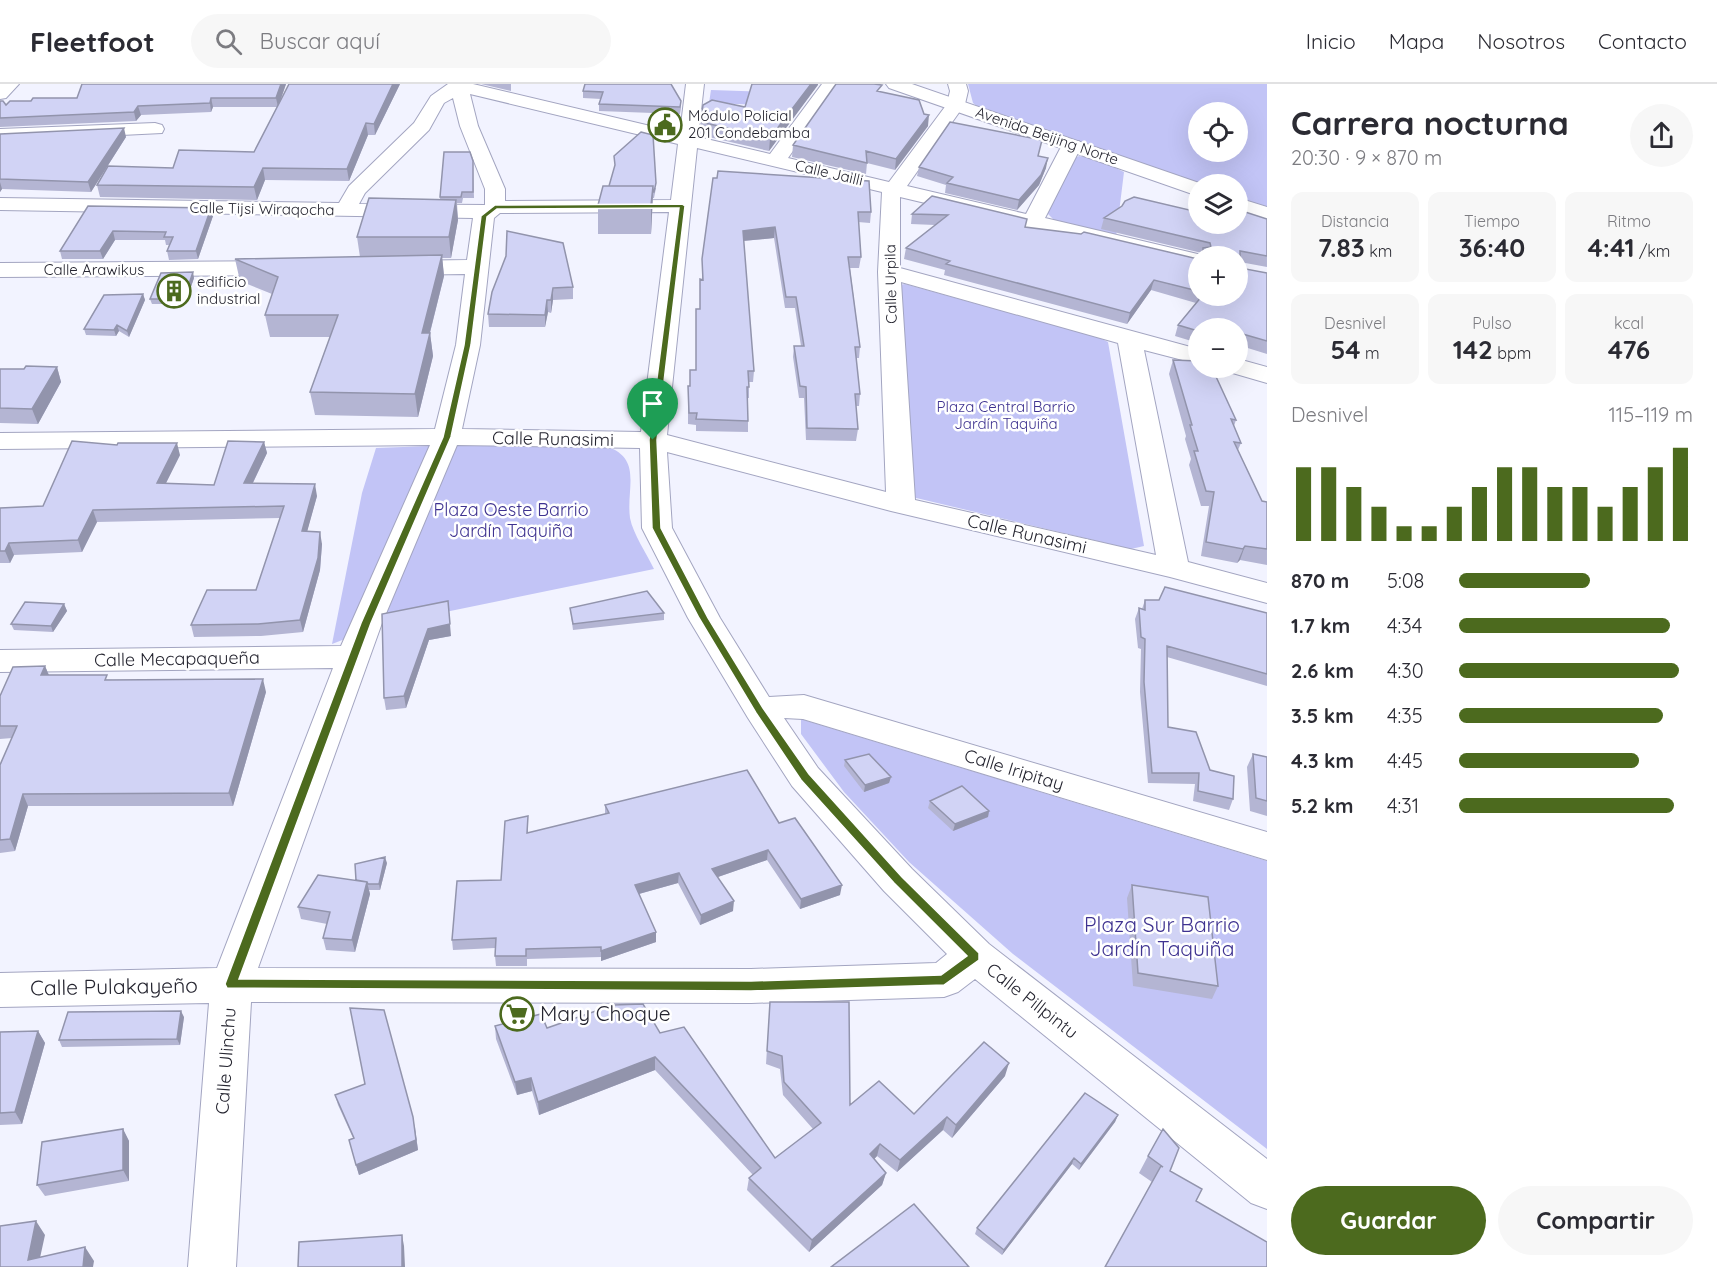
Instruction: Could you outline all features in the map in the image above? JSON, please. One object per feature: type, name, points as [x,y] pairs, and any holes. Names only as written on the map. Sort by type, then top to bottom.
[{"type":"street","points":[[0,94],[10,84]]},
{"type":"street","name":"Calle Pillpintu","points":[[694,84],[682,206],[653,440],[657,528],[704,618],[760,710],[805,777],[898,880],[975,956],[1267,1187]]},
{"type":"street","points":[[776,160],[831,84]]},
{"type":"street","name":"Avenida Beijing Norte","points":[[895,84],[956,94],[1072,145],[1188,186]]},
{"type":"street","points":[[345,211],[356,190],[422,126],[437,100],[458,85]]},
{"type":"street","name":"Calle Jailli","points":[[458,85],[1188,259]]},
{"type":"street","name":"Calle Ulinchu","points":[[212,1267],[231,984],[366,623],[447,437],[468,345],[484,216],[492,210],[495,189],[469,126],[458,85]]},
{"type":"street","name":"Calle Urpila","points":[[901,505],[890,272],[890,195],[956,94]]},
{"type":"street","points":[[422,126],[469,126]]},
{"type":"street","points":[[0,135],[155,129]]},
{"type":"street","points":[[1032,222],[1072,145]]},
{"type":"street","name":"Calle Tijsi Wiraqocha","points":[[0,204],[345,211],[682,206]]},
{"type":"street","points":[[1248,207],[1267,214]]},
{"type":"street","points":[[381,268],[476,267]]},
{"type":"street","name":"Calle Arawikus","points":[[0,270],[297,268]]},
{"type":"street","points":[[890,272],[1188,354]]},
{"type":"street","points":[[1130,340],[1174,568]]},
{"type":"street","points":[[1248,370],[1267,375]]},
{"type":"street","name":"Calle Runasimi","points":[[0,441],[447,437],[653,440],[901,505],[1174,568],[1267,593]]},
{"type":"street","name":"Calle Mecapaqueña","points":[[0,661],[355,657]]},
{"type":"street","name":"Calle Iripitay","points":[[760,710],[787,706],[804,707],[1267,846]]},
{"type":"street","name":"Calle Pulakayeño","points":[[0,990],[231,984],[751,986],[944,980],[975,956]]},
{"type":"green space","points":[[968,84],[1267,84],[1267,208],[1248,201],[1248,174],[1188,174],[1188,180],[979,108],[973,103]]},
{"type":"green space","points":[[711,90],[768,92],[767,105],[709,103]]},
{"type":"green space","points":[[1079,156],[1097,159],[1124,172],[1116,237],[1055,221],[1047,213],[1075,158]]},
{"type":"green space","name":"Plaza Central Barrio Jardín Taquiña","points":[[905,284],[1108,342],[1144,546],[1131,549],[912,497],[899,285]]},
{"type":"green space","name":"Plaza Oeste Barrio Jardín Taquiña","points":[[466,444],[606,446],[617,452],[625,458],[629,466],[630,518],[654,569],[382,625],[455,446]]},
{"type":"green space","points":[[430,446],[345,639],[332,644],[362,493],[376,448]]},
{"type":"green space","name":"Plaza Sur Barrio Jardín Taquiña","points":[[801,719],[1267,861],[1267,1149],[1013,954],[909,862],[844,792],[801,734]]},
{"type":"building","points":[[82,84],[281,84],[276,98],[211,98],[210,103],[138,106],[134,112],[0,118],[0,101],[6,105],[10,101],[31,101],[33,98],[77,98]]},
{"type":"building","points":[[289,84],[393,84],[374,124],[366,123],[347,169],[263,168],[254,187],[97,185],[108,166],[173,168],[179,150],[254,152]]},
{"type":"building","points":[[585,84],[671,84],[681,101],[680,107],[599,104],[603,92],[583,91]]},
{"type":"building","points":[[752,84],[811,84],[770,138],[701,122],[703,105],[712,100],[745,107]]},
{"type":"building","points":[[836,84],[882,85],[877,91],[919,100],[924,114],[929,115],[896,159],[866,151],[867,163],[793,145]]},
{"type":"building","points":[[950,122],[1042,140],[1038,156],[1048,158],[1041,175],[1019,200],[947,183],[953,177],[919,167]]},
{"type":"building","points":[[124,128],[88,182],[0,179],[0,134]]},
{"type":"building","points":[[641,132],[653,135],[656,183],[654,192],[653,186],[609,186],[615,165],[614,156]]},
{"type":"building","points":[[444,152],[470,152],[473,161],[473,192],[462,192],[461,197],[440,197]]},
{"type":"building","points":[[718,171],[869,181],[871,212],[858,212],[861,257],[848,257],[860,347],[855,347],[860,394],[855,394],[858,429],[807,428],[806,387],[800,386],[794,346],[804,346],[796,297],[786,297],[775,227],[743,231],[754,371],[748,371],[748,421],[696,419],[697,413],[689,413],[690,370],[696,370],[696,309],[700,309],[700,279],[703,280],[702,259],[713,178],[717,178]]},
{"type":"building","points":[[603,186],[653,186],[651,205],[598,205]]},
{"type":"building","points":[[932,196],[1027,219],[1025,227],[1081,234],[1084,232],[1188,257],[1188,288],[1154,280],[1130,313],[946,264],[950,261],[906,248],[948,215],[912,214]]},
{"type":"building","points":[[1134,197],[1188,210],[1188,234],[1248,234],[1248,213],[1267,219],[1267,256],[1248,252],[1248,246],[1211,246],[1210,243],[1104,218],[1122,206],[1125,201]]},
{"type":"building","points":[[369,198],[456,200],[449,237],[357,237]]},
{"type":"building","points":[[88,206],[211,208],[196,251],[167,251],[173,237],[164,237],[166,232],[113,231],[100,251],[60,251]]},
{"type":"building","points":[[507,231],[563,243],[573,287],[553,288],[551,300],[547,300],[545,315],[488,314],[492,292],[506,256]]},
{"type":"building","points":[[442,255],[422,333],[430,333],[415,394],[310,392],[338,315],[265,315],[278,277],[235,259]]},
{"type":"building","points":[[1248,269],[1267,273],[1267,341],[1248,336],[1248,318],[1188,318],[1188,328],[1178,325],[1194,306],[1248,306]]},
{"type":"building","name":"edificio industrial","points":[[193,272],[184,299],[150,299],[161,273]]},
{"type":"building","points":[[143,294],[127,331],[117,325],[114,330],[84,329],[104,295]]},
{"type":"building","points":[[1173,360],[1188,361],[1188,378],[1217,378],[1236,420],[1231,419],[1241,443],[1234,442],[1262,501],[1267,502],[1267,549],[1245,546],[1243,549],[1206,542],[1214,492],[1206,491],[1194,451],[1198,451],[1190,425],[1192,425]]},
{"type":"building","points":[[26,366],[57,367],[32,409],[0,408],[0,369],[24,369]]},
{"type":"building","points":[[72,441],[117,445],[118,443],[177,443],[157,483],[214,485],[228,441],[264,442],[244,483],[315,484],[302,531],[320,532],[318,558],[300,620],[258,624],[191,625],[207,590],[256,590],[284,506],[93,510],[78,540],[9,543],[5,551],[0,551],[0,508],[43,506]]},
{"type":"building","points":[[1165,587],[1267,613],[1267,674],[1167,646],[1168,727],[1196,732],[1210,770],[1234,776],[1233,799],[1198,791],[1199,773],[1152,773],[1144,682],[1145,639],[1141,637],[1139,608],[1145,610],[1145,600],[1159,600]]},
{"type":"building","points":[[647,591],[664,613],[573,624],[570,608]]},
{"type":"building","points":[[448,601],[450,624],[428,629],[404,696],[384,698],[382,614]]},
{"type":"building","points":[[25,602],[64,604],[51,626],[11,624]]},
{"type":"building","points":[[45,666],[41,675],[107,675],[105,680],[263,679],[229,793],[23,794],[10,839],[0,840],[0,765],[17,726],[0,726],[0,696],[13,667]]},
{"type":"building","points":[[869,754],[891,777],[865,785],[845,760]]},
{"type":"building","points":[[1253,754],[1267,757],[1267,801],[1256,798]]},
{"type":"building","points":[[747,770],[779,823],[795,818],[842,885],[801,899],[768,850],[712,869],[734,901],[701,915],[679,873],[635,885],[656,932],[601,951],[601,947],[526,949],[526,956],[495,956],[496,938],[452,940],[457,881],[501,880],[505,821],[528,816],[527,833],[609,813],[605,805]]},
{"type":"building","points":[[962,786],[989,811],[955,824],[930,801]]},
{"type":"building","points":[[385,857],[379,884],[368,884],[356,880],[355,864]]},
{"type":"building","points":[[318,875],[367,882],[352,940],[323,938],[330,912],[298,907]]},
{"type":"building","points":[[1132,885],[1208,897],[1218,986],[1138,973]]},
{"type":"building","points":[[770,1002],[849,1002],[850,1105],[879,1081],[914,1114],[984,1042],[1009,1063],[956,1125],[947,1117],[900,1160],[880,1144],[870,1154],[886,1173],[812,1240],[749,1178],[761,1168],[655,1057],[538,1102],[531,1078],[515,1082],[495,1026],[541,1014],[547,1028],[613,1005],[643,1004],[660,1033],[684,1027],[775,1158],[821,1123],[784,1082],[782,1056],[767,1051]]},
{"type":"building","points":[[350,1008],[384,1010],[413,1117],[416,1140],[356,1165],[349,1140],[354,1138],[335,1095],[365,1084]]},
{"type":"building","points":[[181,1011],[177,1039],[59,1040],[68,1012]]},
{"type":"building","points":[[38,1031],[15,1112],[0,1113],[0,1032]]},
{"type":"building","points":[[1085,1093],[1118,1115],[1081,1164],[1074,1158],[1004,1250],[977,1228]]},
{"type":"building","points":[[123,1129],[123,1170],[37,1185],[42,1142]]},
{"type":"building","points":[[1163,1129],[1179,1148],[1170,1171],[1202,1189],[1196,1201],[1267,1242],[1267,1267],[1105,1267],[1161,1166],[1163,1167],[1148,1156]]},
{"type":"building","points":[[914,1204],[969,1267],[831,1267]]},
{"type":"building","points":[[36,1221],[28,1260],[85,1247],[83,1267],[0,1267],[0,1226]]},
{"type":"building","points":[[402,1235],[402,1267],[298,1267],[299,1242]]},
{"type":"place","name":"Módulo Policial 201 Condebamba","points":[[665,125]]},
{"type":"place","name":"edificio industrial","points":[[174,291]]},
{"type":"place","name":"Mary Choque","points":[[517,1014]]},
{"type":"route","points":[[682,206],[653,440],[657,528],[704,618],[760,710],[805,777],[898,880],[975,956],[944,980],[751,986],[231,984],[366,623],[447,437],[468,345],[484,216],[495,207],[682,206]]}]
